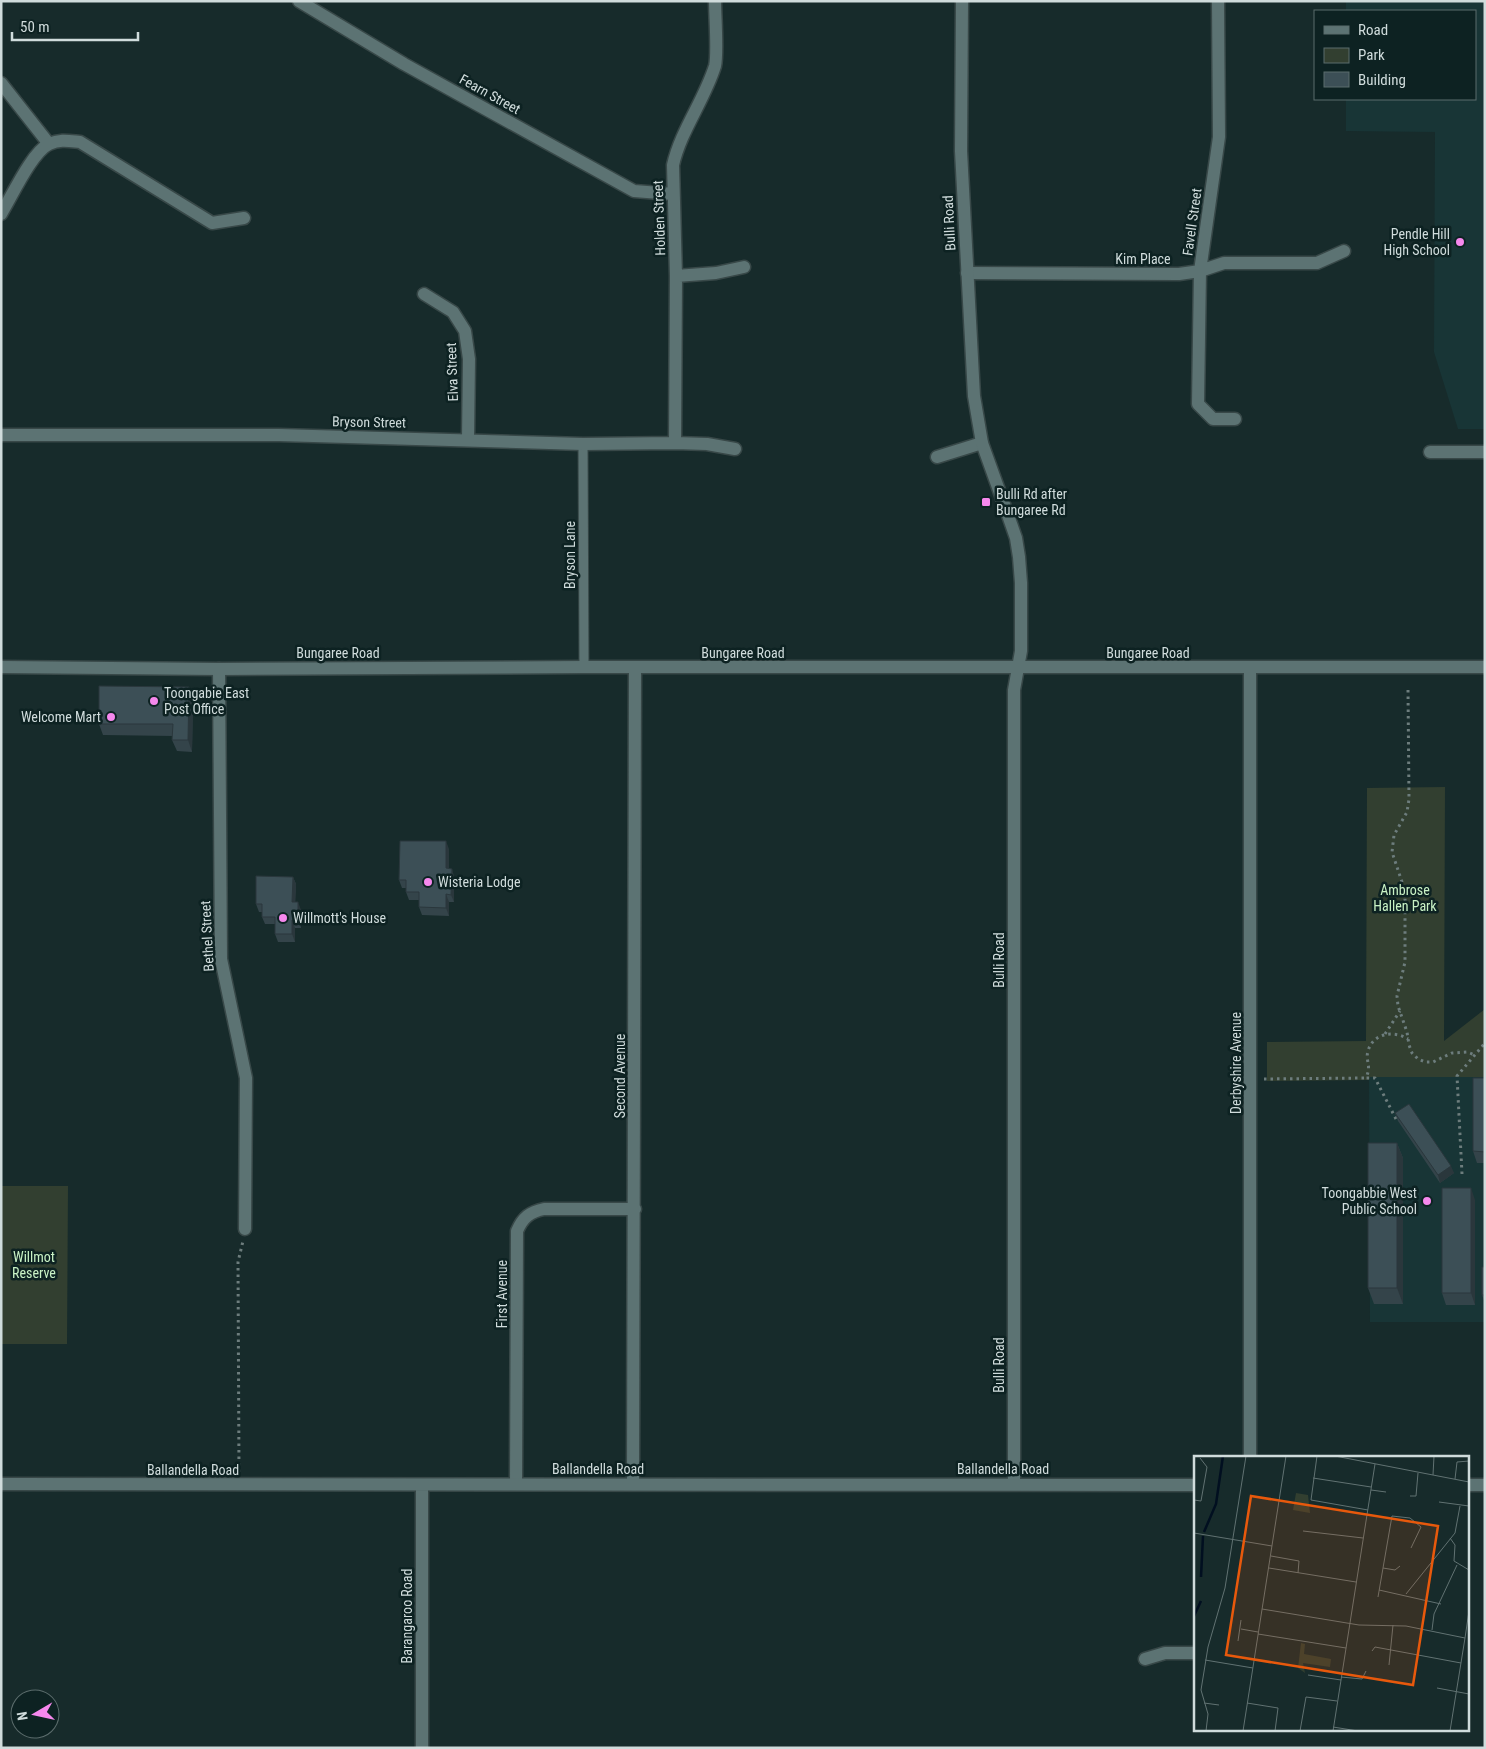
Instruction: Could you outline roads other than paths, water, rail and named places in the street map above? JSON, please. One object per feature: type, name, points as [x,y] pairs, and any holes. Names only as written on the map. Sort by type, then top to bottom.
[{"type":"street","name":"Fearn Street","points":[[299,1],[404,64],[634,191],[673,194]]},
{"type":"street","name":"Holden Street","points":[[675,443],[676,276],[672,165],[677,148],[716,64],[715,1]]},
{"type":"street","name":"Bulli Road","points":[[962,1],[961,151],[974,396],[982,443],[1016,538],[1021,583],[1020,651],[1014,690],[1014,1484]]},
{"type":"street","name":"Favell Street","points":[[1218,1],[1219,137],[1200,271],[1198,404],[1212,419],[1234,419]]},
{"type":"street","points":[[1,83],[49,144]]},
{"type":"street","points":[[1,214],[37,153],[49,144],[62,140],[80,142],[212,223],[244,218]]},
{"type":"street","name":"Kim Place","points":[[967,273],[1179,274],[1200,271],[1224,263],[1317,263],[1344,251]]},
{"type":"street","points":[[676,276],[716,273],[744,267]]},
{"type":"street","name":"Elva Street","points":[[424,294],[453,312],[465,331],[469,359],[468,440]]},
{"type":"street","name":"Bryson Street","points":[[1,435],[279,434],[583,444],[707,444],[735,449]]},
{"type":"street","points":[[936,457],[982,443]]},
{"type":"street","points":[[1430,452],[1485,452]]},
{"type":"street","name":"Bungaree Road","points":[[1,667],[219,669],[1485,667]]},
{"type":"street","name":"Second Avenue","points":[[633,1484],[635,1208],[634,668]]},
{"type":"street","name":"Derbyshire Avenue","points":[[1250,668],[1250,1456]]},
{"type":"street","name":"Bethel Street","points":[[219,669],[220,959],[246,1078],[245,1229]]},
{"type":"street","name":"First Avenue","points":[[516,1484],[517,1231],[522,1220],[532,1212],[544,1209],[635,1208]]},
{"type":"street","name":"Ballandella Road","points":[[1,1484],[1194,1485]]},
{"type":"street","name":"Barangaroo Road","points":[[422,1485],[422,1748]]},
{"type":"street","points":[[1468,1485],[1485,1485]]},
{"type":"street","points":[[1145,1659],[1165,1653],[1194,1653]]},
{"type":"lane","name":"Bryson Lane","points":[[583,444],[584,667]]},
{"type":"place","name":"Pendle Hill High School","points":[[1460,242]]},
{"type":"place","name":"Bulli Rd after Bungaree Rd","points":[[986,502]]},
{"type":"place","name":"Toongabie East Post Office","points":[[154,701]]},
{"type":"place","name":"Welcome Mart","points":[[111,717]]},
{"type":"place","name":"Wisteria Lodge","points":[[428,882]]},
{"type":"place","name":"Willmott's House","points":[[283,918]]},
{"type":"place","name":"Toongabbie West Public School","points":[[1427,1201]]},
{"type":"park label","name":"Ambrose Hallen Park","points":[[1405,898]]},
{"type":"park label","name":"Willmot Reserve","points":[[34,1266]]}]
